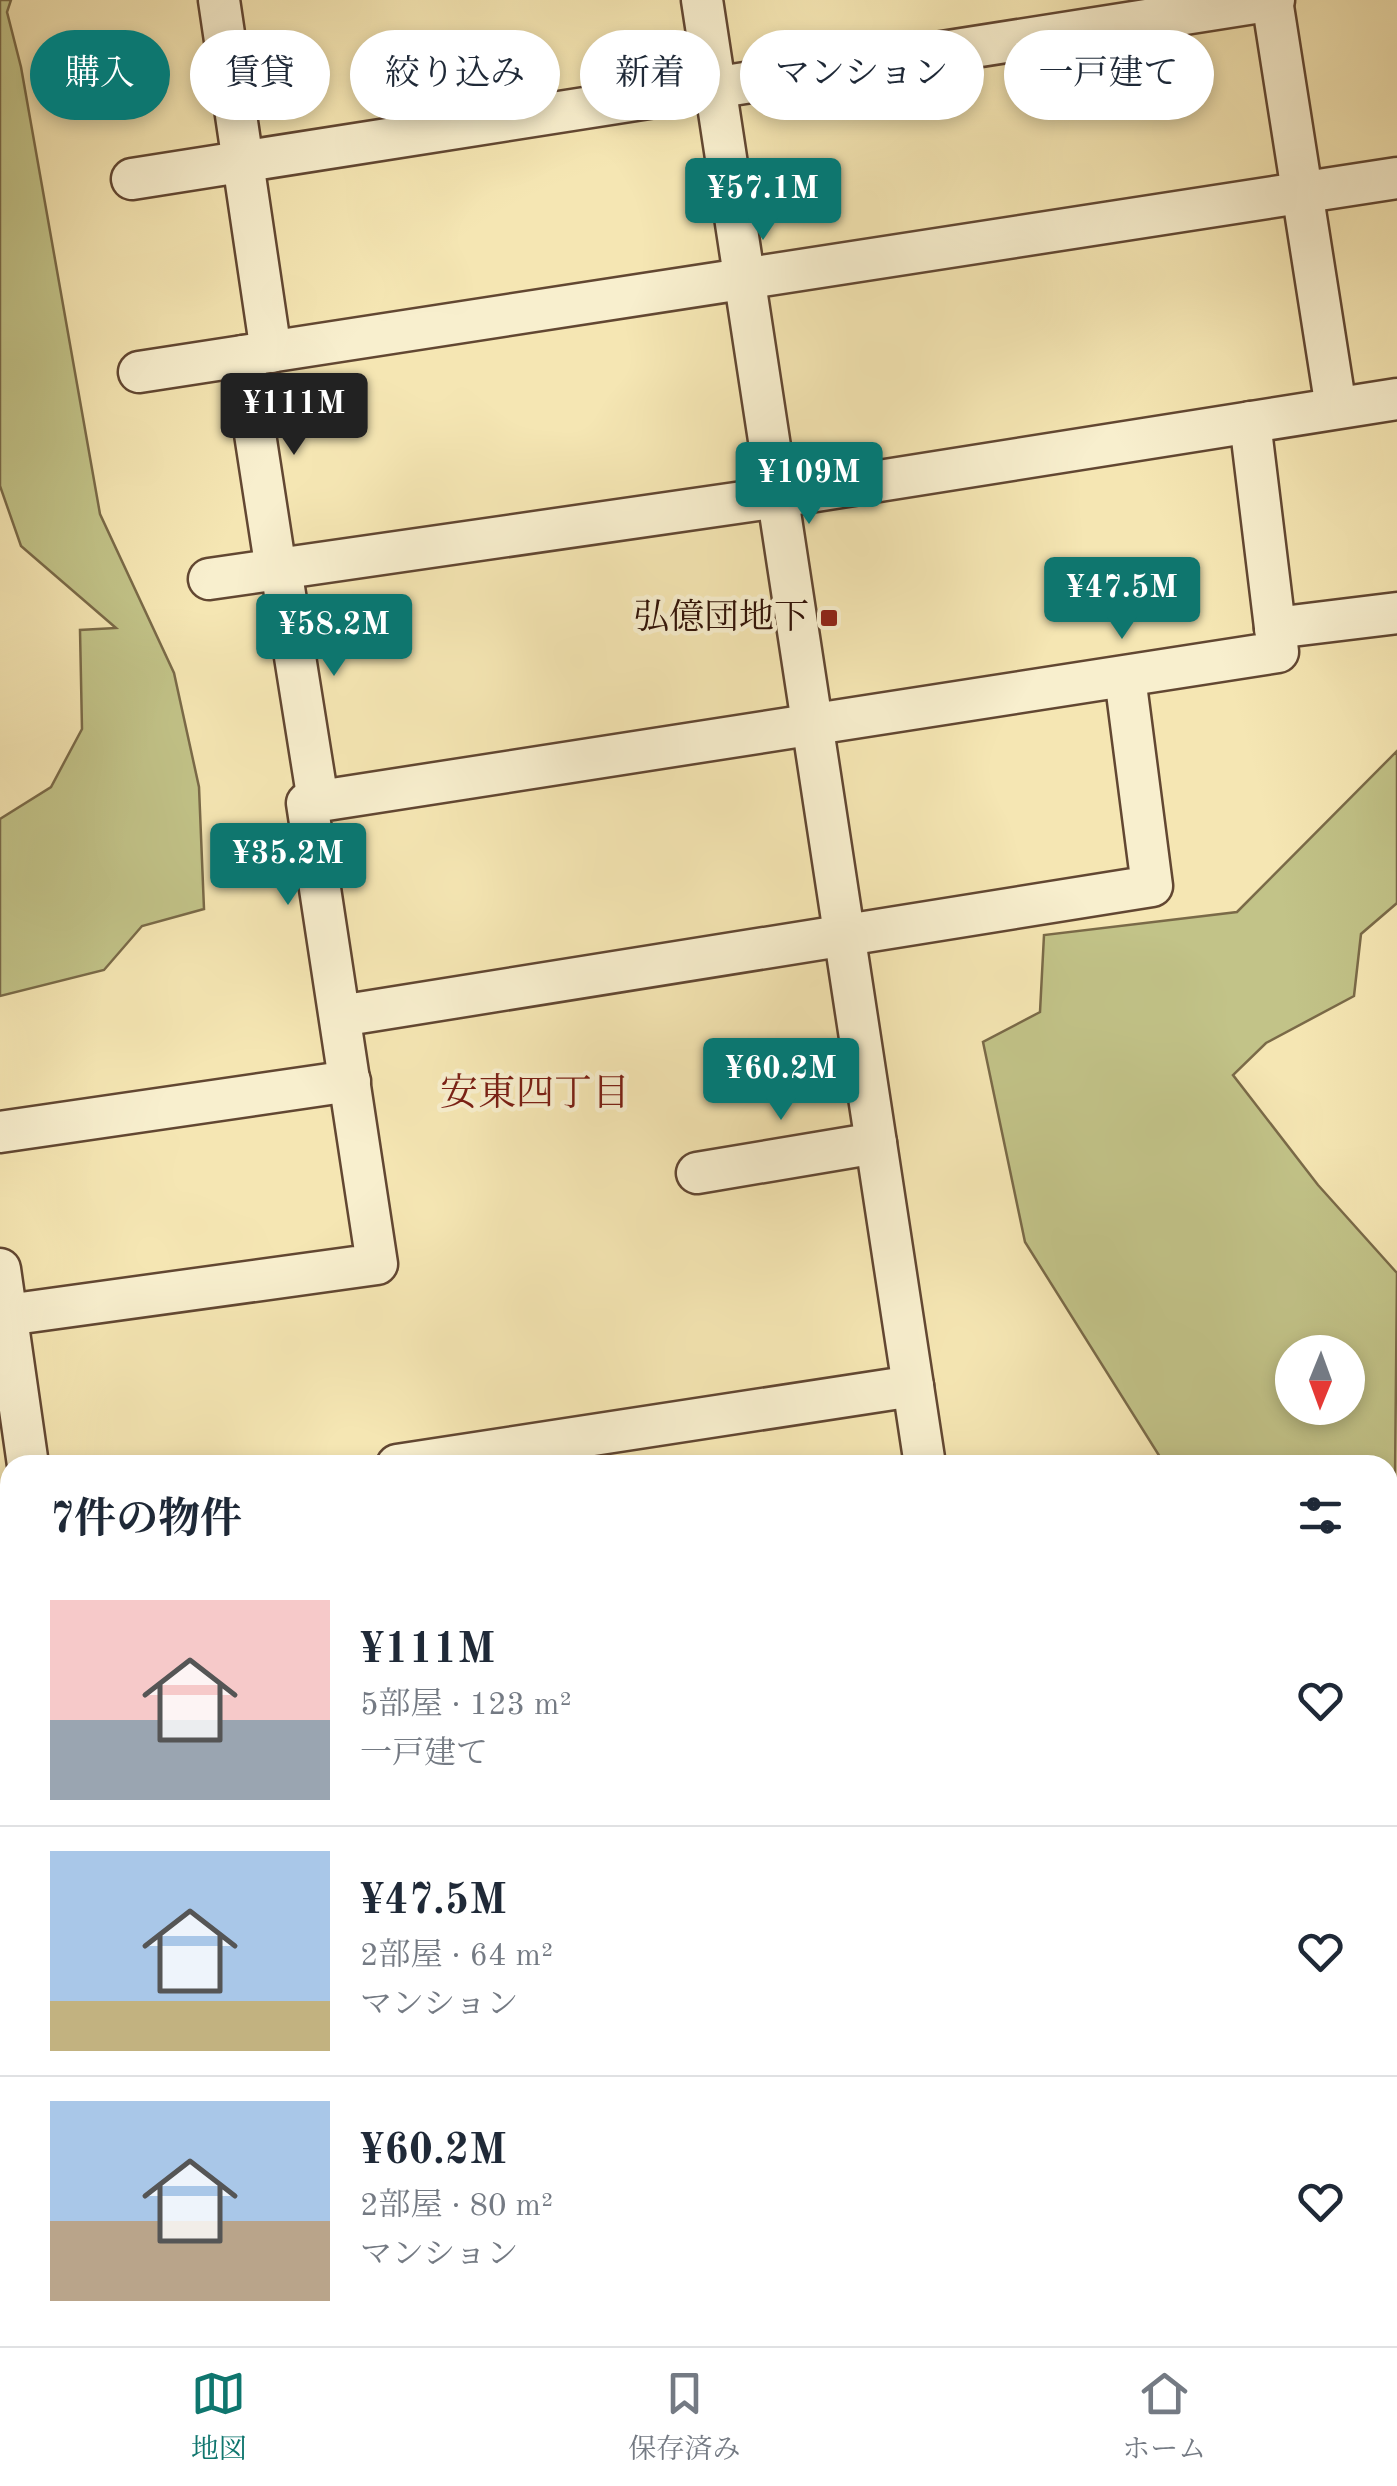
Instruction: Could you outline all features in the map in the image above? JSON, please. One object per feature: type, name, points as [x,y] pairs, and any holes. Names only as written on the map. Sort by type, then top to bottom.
[{"type":"street","points":[[219,0],[243,161],[278,569],[318,801]]},
{"type":"street","points":[[702,0],[707,30]]},
{"type":"street","points":[[720,86],[1273,0],[1336,408]]},
{"type":"street","points":[[132,179],[580,108]]},
{"type":"street","points":[[720,113],[924,1455]]},
{"type":"street","points":[[139,372],[1397,178]]},
{"type":"street","points":[[210,579],[778,497],[1397,399]]},
{"type":"street","points":[[5,1327],[377,1264],[307,802],[1278,652],[1250,422]]},
{"type":"street","points":[[1275,628],[1397,614]]},
{"type":"street","points":[[340,1016],[844,932],[1152,886],[1125,677]]},
{"type":"street","points":[[0,1132],[350,1081]]},
{"type":"street","points":[[697,1172],[876,1143]]},
{"type":"street","points":[[0,1269],[5,1327],[26,1455]]},
{"type":"street","points":[[462,1455],[914,1386]]},
{"type":"green space","points":[[0,0],[11,0],[7,12],[21,67],[100,514],[174,673],[199,787],[204,909],[142,926],[104,970],[0,996],[0,819],[51,787],[82,729],[80,630],[116,628],[21,546],[0,486]]},
{"type":"green space","points":[[1397,751],[1397,903],[1361,934],[1354,996],[1266,1043],[1233,1075],[1318,1185],[1397,1273],[1395,1455],[1159,1455],[1025,1242],[983,1042],[1040,1012],[1044,935],[1237,912]]},
{"type":"place","name":"弘億団地下","points":[[829,618]]},
{"type":"district","name":"安東四丁目","points":[[535,1095]]}]
